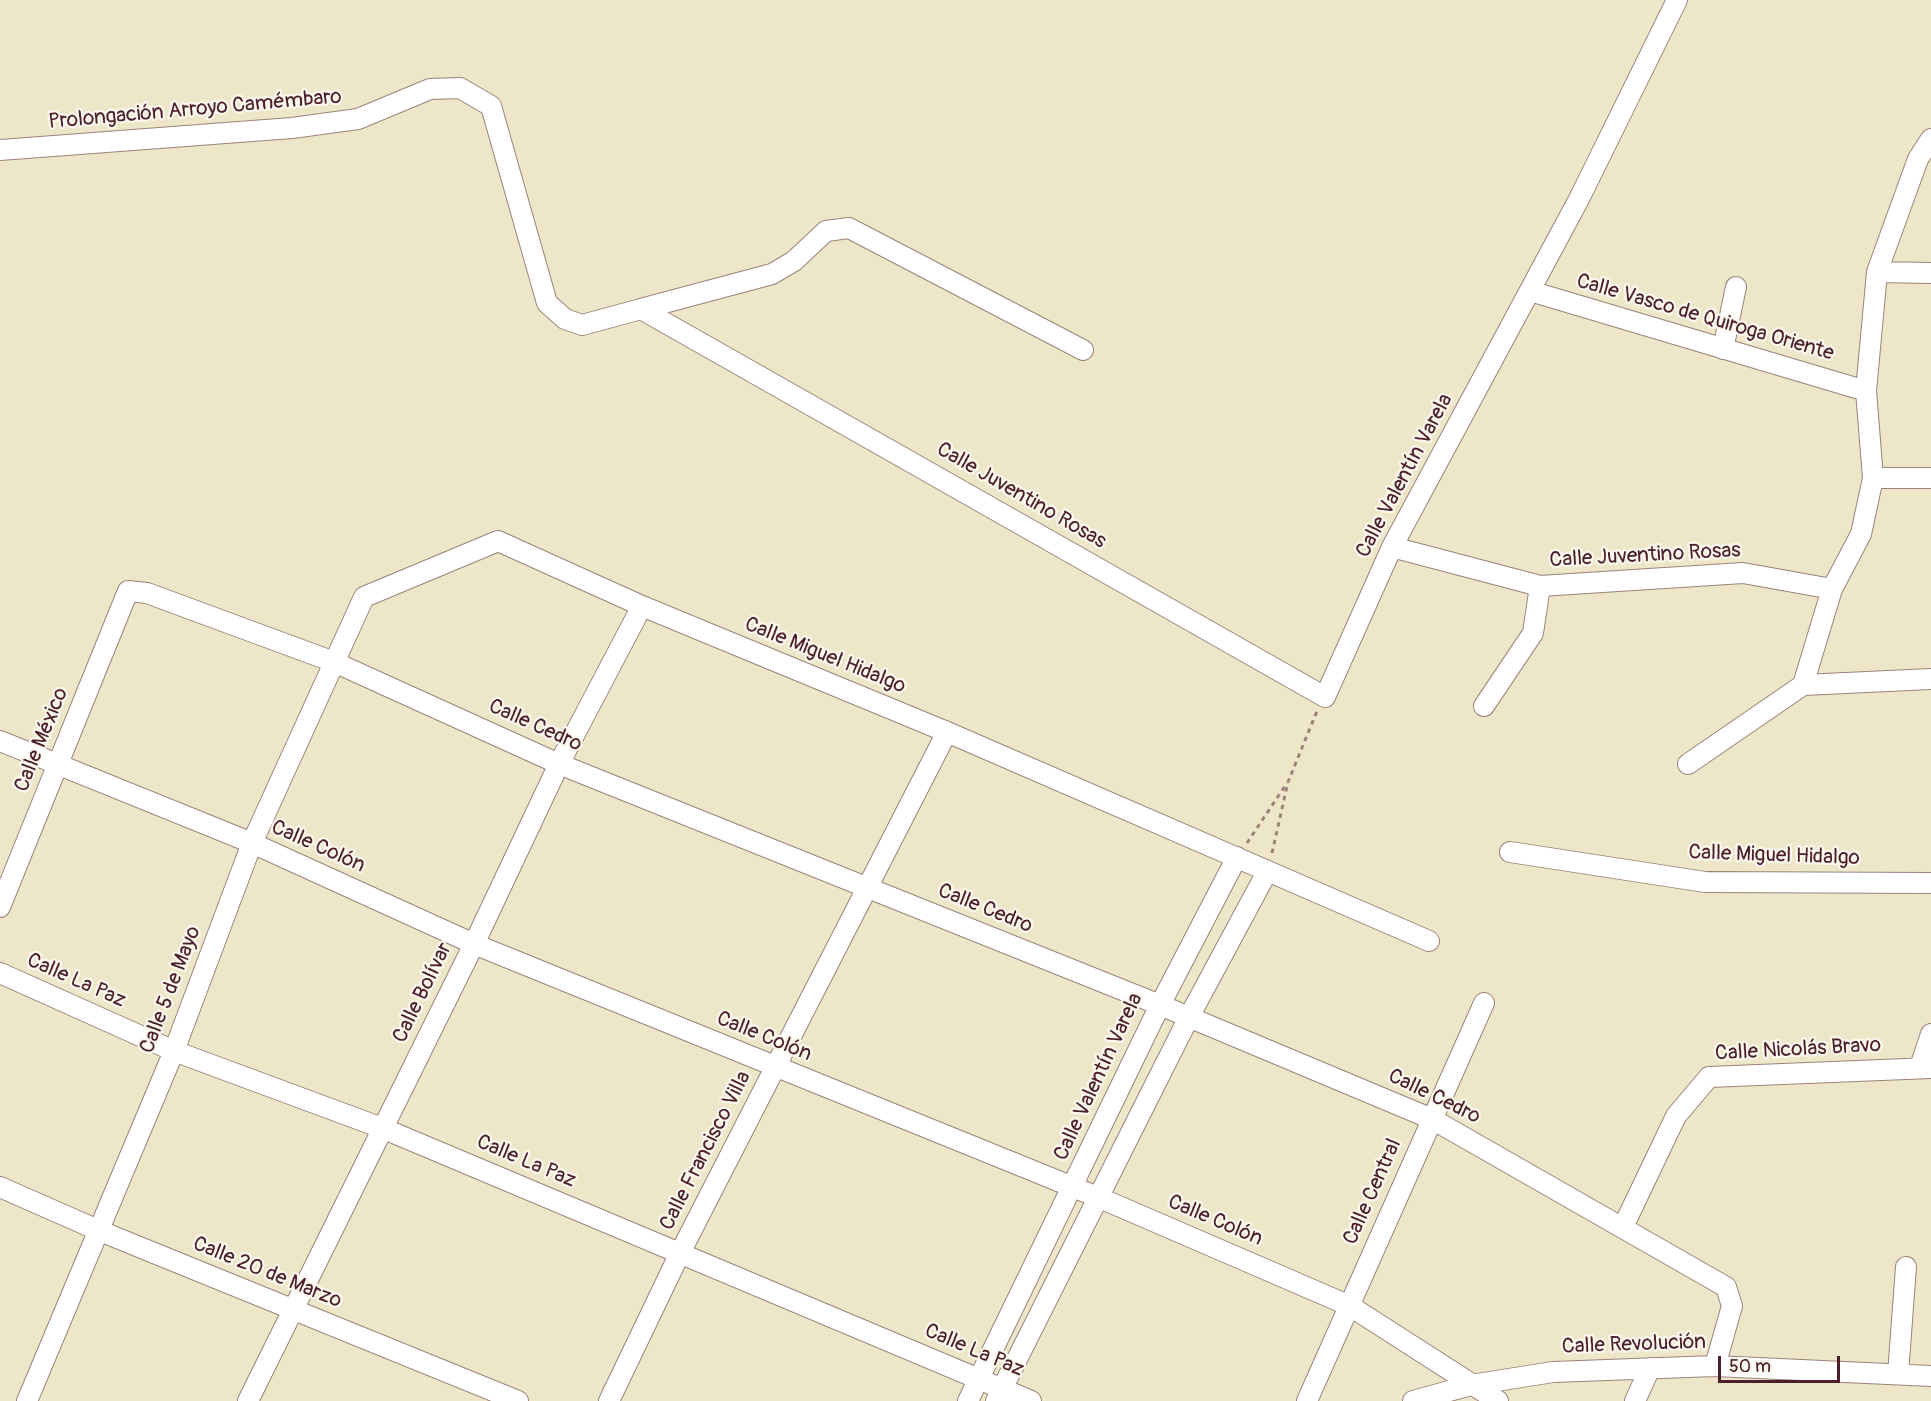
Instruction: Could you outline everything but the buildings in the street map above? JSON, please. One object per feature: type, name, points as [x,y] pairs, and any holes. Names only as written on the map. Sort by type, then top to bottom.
[{"type":"street","name":"Calle Valentín Varela","points":[[1324,696],[1392,547],[1579,199],[1677,0]]},
{"type":"street","name":"Prolongación Arroyo Camémbaro","points":[[0,150],[292,128],[358,119],[430,89],[460,88],[491,106],[547,303],[565,319],[582,324],[641,309]]},
{"type":"street","points":[[1803,685],[1832,589],[1861,534],[1873,478],[1866,391],[1877,273],[1918,159],[1931,139]]},
{"type":"street","points":[[641,309],[772,274],[794,261],[826,231],[849,228],[1083,350]]},
{"type":"street","points":[[1877,273],[1931,273]]},
{"type":"street","points":[[1723,350],[1736,287]]},
{"type":"street","name":"Calle Vasco de Quiroga Oriente","points":[[1530,291],[1866,391]]},
{"type":"street","name":"Calle Juventino Rosas","points":[[641,309],[1324,696]]},
{"type":"street","points":[[1873,478],[1931,478]]},
{"type":"street","name":"Calle Miguel Hidalgo","points":[[364,597],[498,541],[642,606],[947,732],[1429,941]]},
{"type":"street","name":"Calle Juventino Rosas","points":[[1392,547],[1540,586],[1743,573],[1832,589]]},
{"type":"street","points":[[1484,706],[1533,633],[1540,586]]},
{"type":"street","name":"Calle Cedro","points":[[128,591],[147,593],[334,662],[559,764],[1160,1005],[1432,1119],[1726,1287],[1732,1306],[1715,1366]]},
{"type":"street","name":"Calle México","points":[[0,907],[128,591]]},
{"type":"street","name":"Calle 5 de Mayo","points":[[27,1401],[174,1051],[252,843],[364,597]]},
{"type":"street","name":"Calle Bolívar","points":[[248,1401],[474,944],[559,764],[642,606]]},
{"type":"street","points":[[1688,764],[1803,685],[1931,679]]},
{"type":"street","name":"Calle Francisco Villa","points":[[609,1401],[680,1253],[947,732]]},
{"type":"street","name":"Calle Colón","points":[[0,741],[252,843],[474,944],[775,1068],[1074,1187],[1350,1306],[1498,1401]]},
{"type":"street","name":"Calle Miguel Hidalgo","points":[[1510,852],[1705,882],[1931,883]]},
{"type":"street","name":"Calle Valentín Varela","points":[[968,1401],[1074,1187],[1160,1005],[1238,857]]},
{"type":"street","points":[[999,1395],[1189,1017],[1267,872]]},
{"type":"street","name":"Calle La Paz","points":[[0,973],[174,1051],[382,1128],[979,1379],[999,1395],[1031,1401]]},
{"type":"street","name":"Calle Central","points":[[1307,1401],[1484,1003]]},
{"type":"street","points":[[1926,1068],[1931,1034]]},
{"type":"street","name":"Calle Nicolás Bravo","points":[[1623,1227],[1682,1108],[1709,1077],[1926,1068]]},
{"type":"street","name":"Calle 20 de Marzo","points":[[0,1186],[100,1231],[518,1401]]},
{"type":"street","points":[[1898,1374],[1906,1267]]},
{"type":"street","name":"Calle Revolución","points":[[1413,1401],[1471,1385],[1553,1372],[1715,1366],[1931,1376]]},
{"type":"street","points":[[1635,1401],[1650,1368]]},
{"type":"path","points":[[1267,872],[1288,782],[1324,696]]},
{"type":"path","points":[[1238,857],[1288,782]]}]
